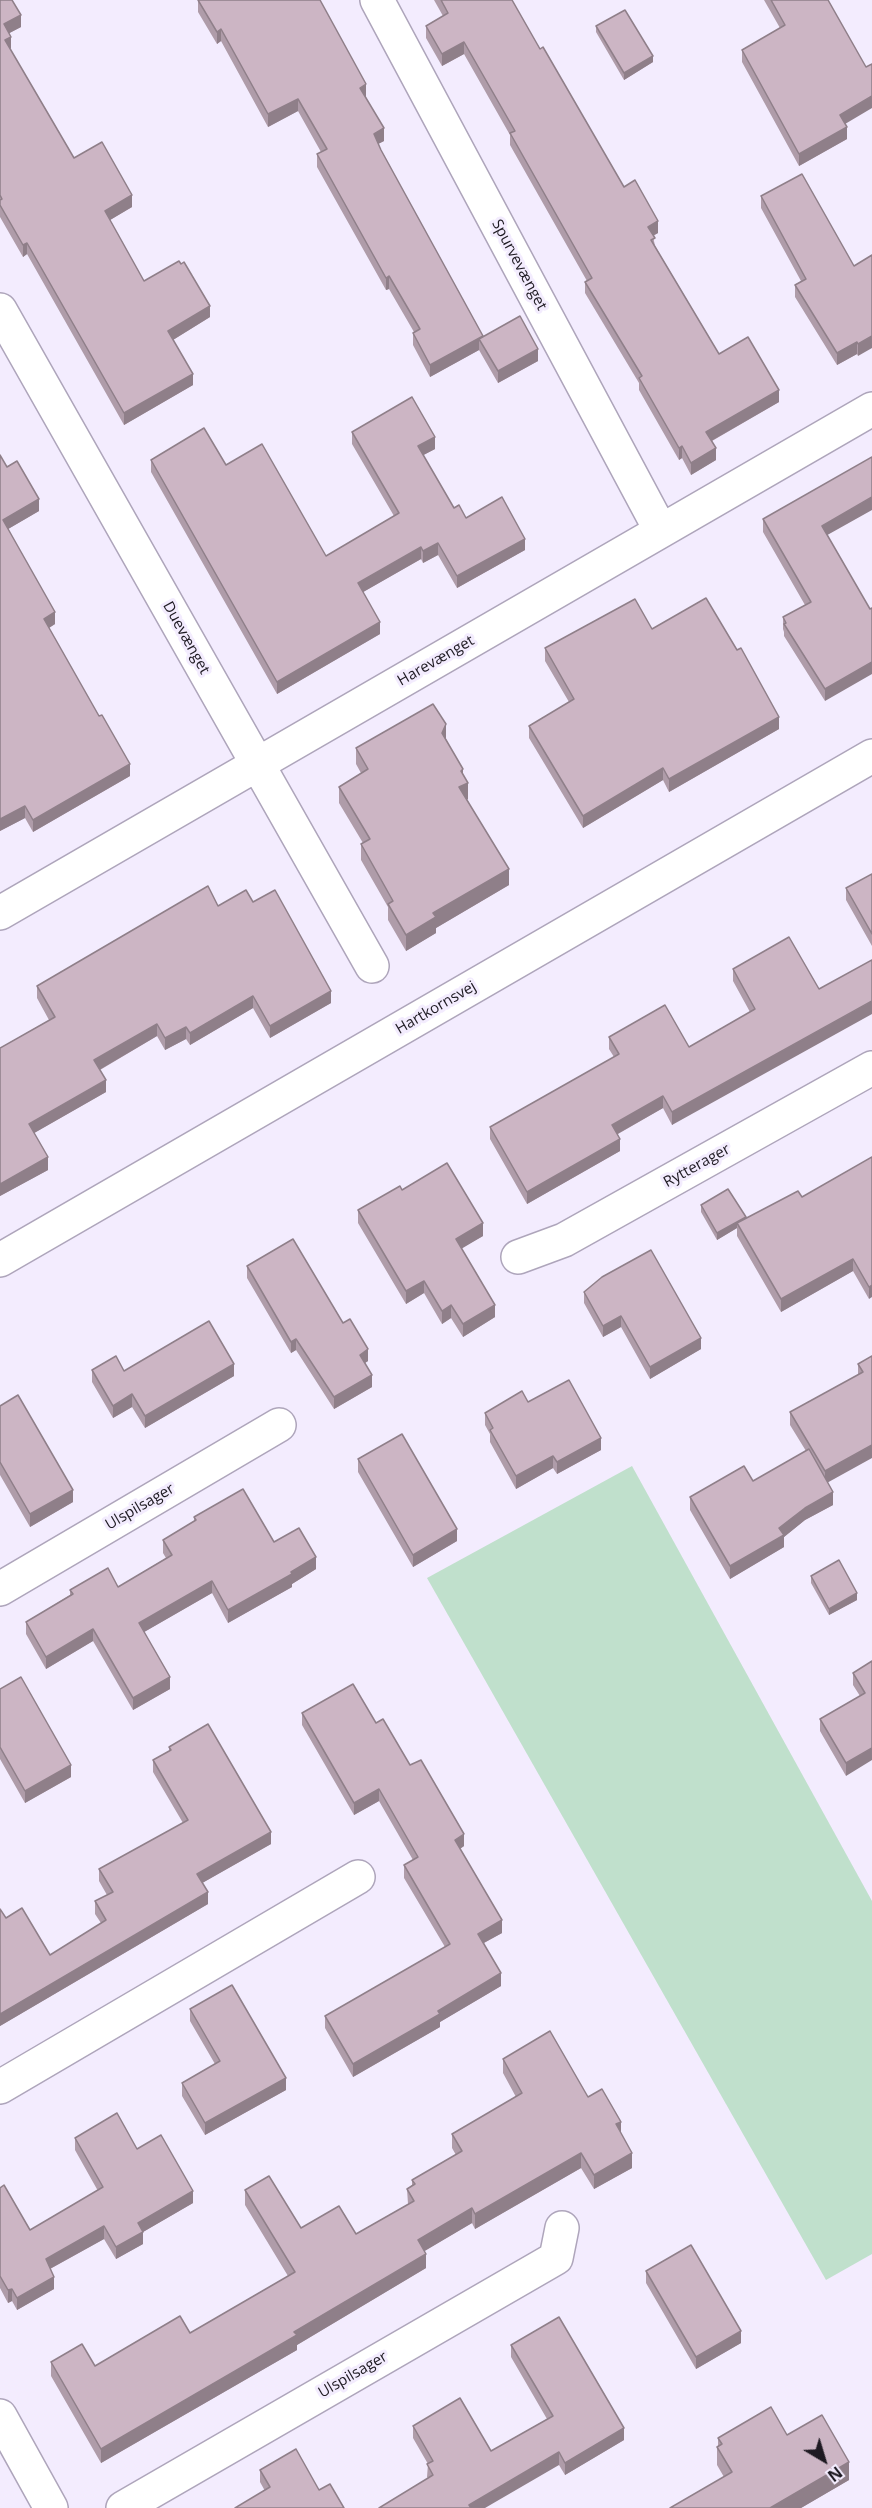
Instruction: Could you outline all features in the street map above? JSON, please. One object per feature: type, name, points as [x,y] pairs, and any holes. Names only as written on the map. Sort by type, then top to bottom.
[{"type":"street","name":"Spurvevænget","points":[[378,0],[661,531]]},
{"type":"street","name":"Duevænget","points":[[0,310],[372,966]]},
{"type":"street","name":"Harevænget","points":[[0,913],[872,409]]},
{"type":"street","name":"Hartkornsvej","points":[[0,1260],[872,756]]},
{"type":"street","name":"Rytterager","points":[[518,1257],[564,1240],[872,1068]]},
{"type":"street","name":"Ulspilsager","points":[[0,1588],[279,1425]]},
{"type":"street","points":[[0,2087],[358,1877]]},
{"type":"street","name":"Ulspilsager","points":[[123,2508],[556,2258],[562,2228]]},
{"type":"street","points":[[0,2416],[51,2508]]},
{"type":"green space","points":[[632,1466],[872,1901],[872,2254],[826,2280],[427,1578]]},
{"type":"building","points":[[0,0],[12,0],[21,15],[4,24],[11,37],[5,40],[74,158],[102,142],[132,195],[105,211],[144,281],[179,261],[181,264],[184,262],[210,306],[168,331],[193,374],[124,413],[27,243],[23,245],[0,205],[2,199],[0,195]]},
{"type":"building","points":[[198,0],[320,0],[366,84],[360,88],[384,128],[374,134],[381,150],[483,336],[430,365],[413,333],[420,329],[389,276],[386,278],[317,154],[327,149],[298,99],[268,114],[221,29],[217,32]]},
{"type":"building","points":[[441,0],[512,0],[540,49],[543,47],[624,187],[635,180],[658,221],[648,227],[655,238],[651,240],[719,354],[748,337],[779,390],[706,432],[716,448],[691,463],[682,446],[679,448],[639,378],[642,376],[585,282],[592,278],[510,133],[515,131],[464,42],[442,54],[426,26],[448,13]]},
{"type":"building","points":[[771,0],[828,0],[866,67],[872,64],[872,96],[840,115],[847,127],[799,154],[742,50],[785,25]]},
{"type":"building","points":[[625,10],[653,56],[624,73],[596,26]]},
{"type":"building","points":[[802,174],[854,266],[872,255],[872,336],[837,353],[795,285],[806,279],[761,196]]},
{"type":"building","points":[[520,316],[538,349],[498,371],[479,339]]},
{"type":"building","points":[[412,397],[435,437],[418,446],[454,508],[459,505],[466,518],[502,497],[525,539],[457,576],[438,543],[423,551],[421,547],[358,583],[380,622],[277,682],[151,460],[204,428],[226,465],[262,444],[326,556],[399,513],[352,432]]},
{"type":"building","points":[[0,455],[7,467],[17,461],[39,499],[3,520],[55,612],[44,619],[99,716],[102,715],[130,764],[33,820],[25,806],[0,819]]},
{"type":"building","points":[[872,457],[872,497],[822,526],[870,609],[872,608],[872,662],[825,689],[784,624],[786,623],[783,617],[811,602],[763,519]]},
{"type":"building","points":[[706,598],[737,650],[741,648],[779,717],[669,779],[663,768],[583,816],[529,726],[574,699],[545,648],[635,599],[652,629]]},
{"type":"building","points":[[433,704],[446,724],[442,733],[463,769],[461,771],[468,783],[459,787],[509,869],[433,913],[436,917],[406,935],[388,904],[393,901],[361,844],[370,839],[339,787],[368,769],[356,748]]},
{"type":"building","points":[[872,874],[872,934],[846,888]]},
{"type":"building","points":[[208,886],[218,906],[246,890],[253,902],[275,890],[331,991],[270,1026],[253,996],[190,1033],[186,1027],[165,1038],[157,1024],[94,1060],[106,1080],[29,1124],[48,1157],[0,1184],[0,1048],[55,1017],[37,986]]},
{"type":"building","points":[[789,937],[819,989],[872,960],[872,1001],[672,1112],[663,1096],[612,1125],[620,1139],[527,1192],[490,1127],[619,1054],[609,1037],[665,1005],[689,1047],[755,1009],[733,969]]},
{"type":"building","points":[[872,1157],[872,1285],[869,1287],[853,1259],[781,1299],[737,1223],[798,1191],[802,1197]]},
{"type":"building","points":[[447,1163],[483,1223],[456,1239],[495,1305],[463,1324],[451,1305],[442,1311],[424,1281],[406,1291],[358,1210],[400,1186],[402,1190]]},
{"type":"building","points":[[728,1189],[746,1217],[717,1233],[701,1205]]},
{"type":"building","points":[[293,1239],[343,1323],[350,1319],[368,1349],[360,1355],[372,1375],[334,1397],[296,1339],[291,1342],[247,1266]]},
{"type":"building","points":[[651,1250],[701,1338],[650,1367],[621,1316],[603,1326],[584,1292],[602,1277]]},
{"type":"building","points":[[209,1321],[234,1364],[145,1416],[132,1394],[113,1406],[92,1370],[116,1356],[124,1371]]},
{"type":"building","points":[[872,1356],[872,1445],[825,1471],[790,1412],[863,1372],[858,1364]]},
{"type":"building","points":[[569,1380],[601,1438],[557,1462],[553,1456],[516,1476],[490,1430],[493,1428],[485,1413],[522,1391],[528,1402]]},
{"type":"building","points":[[18,1395],[73,1490],[30,1514],[0,1462],[0,1406]]},
{"type":"building","points":[[402,1434],[457,1529],[413,1555],[358,1459]]},
{"type":"building","points":[[809,1449],[833,1492],[805,1508],[779,1528],[784,1535],[730,1566],[690,1497],[744,1466],[753,1481]]},
{"type":"building","points":[[243,1489],[274,1542],[299,1528],[316,1557],[291,1572],[292,1574],[228,1610],[212,1581],[139,1623],[170,1677],[133,1698],[93,1629],[46,1657],[26,1622],[73,1594],[70,1590],[108,1568],[118,1587],[172,1555],[163,1540],[196,1520],[194,1517]]},
{"type":"building","points":[[839,1560],[857,1593],[829,1609],[811,1576]]},
{"type":"building","points":[[872,1661],[872,1748],[846,1763],[820,1719],[865,1693],[853,1673]]},
{"type":"building","points":[[21,1677],[71,1765],[25,1791],[0,1747],[0,1689]]},
{"type":"building","points":[[353,1684],[376,1723],[383,1719],[410,1765],[421,1760],[464,1834],[455,1840],[502,1920],[478,1934],[501,1973],[438,2011],[440,2014],[353,2064],[325,2016],[450,1944],[404,1865],[418,1857],[379,1789],[354,1803],[302,1713]]},
{"type":"building","points":[[208,1724],[271,1832],[197,1874],[208,1892],[0,2014],[0,1909],[6,1918],[22,1908],[50,1955],[106,1920],[95,1901],[113,1892],[99,1869],[188,1820],[153,1760],[171,1750],[169,1747]]},
{"type":"building","points":[[232,1985],[286,2078],[205,2123],[182,2083],[220,2061],[190,2009]]},
{"type":"building","points":[[550,2031],[588,2097],[602,2089],[621,2122],[616,2124],[632,2153],[594,2175],[581,2153],[475,2214],[472,2208],[418,2240],[426,2254],[294,2332],[297,2335],[101,2449],[51,2362],[82,2344],[95,2366],[180,2316],[190,2333],[295,2272],[245,2190],[269,2176],[301,2228],[339,2206],[356,2234],[414,2201],[407,2189],[415,2184],[412,2180],[462,2151],[452,2134],[522,2093],[503,2059]]},
{"type":"building","points":[[117,2113],[137,2149],[161,2135],[193,2191],[138,2223],[143,2232],[116,2247],[104,2226],[46,2259],[54,2277],[17,2298],[12,2289],[8,2290],[0,2276],[0,2188],[4,2185],[30,2230],[103,2187],[75,2138]]},
{"type":"building","points":[[691,2245],[741,2331],[696,2357],[646,2271]]},
{"type":"building","points":[[559,2317],[624,2428],[565,2463],[559,2452],[469,2505],[471,2508],[379,2508],[433,2475],[427,2464],[433,2461],[413,2426],[460,2398],[491,2451],[553,2416],[511,2345]]},
{"type":"building","points":[[771,2407],[787,2435],[822,2415],[849,2462],[770,2508],[670,2508],[732,2472],[717,2447],[722,2444],[718,2438]]},
{"type":"building","points":[[296,2449],[319,2490],[330,2484],[344,2508],[235,2508],[270,2487],[260,2470]]}]
